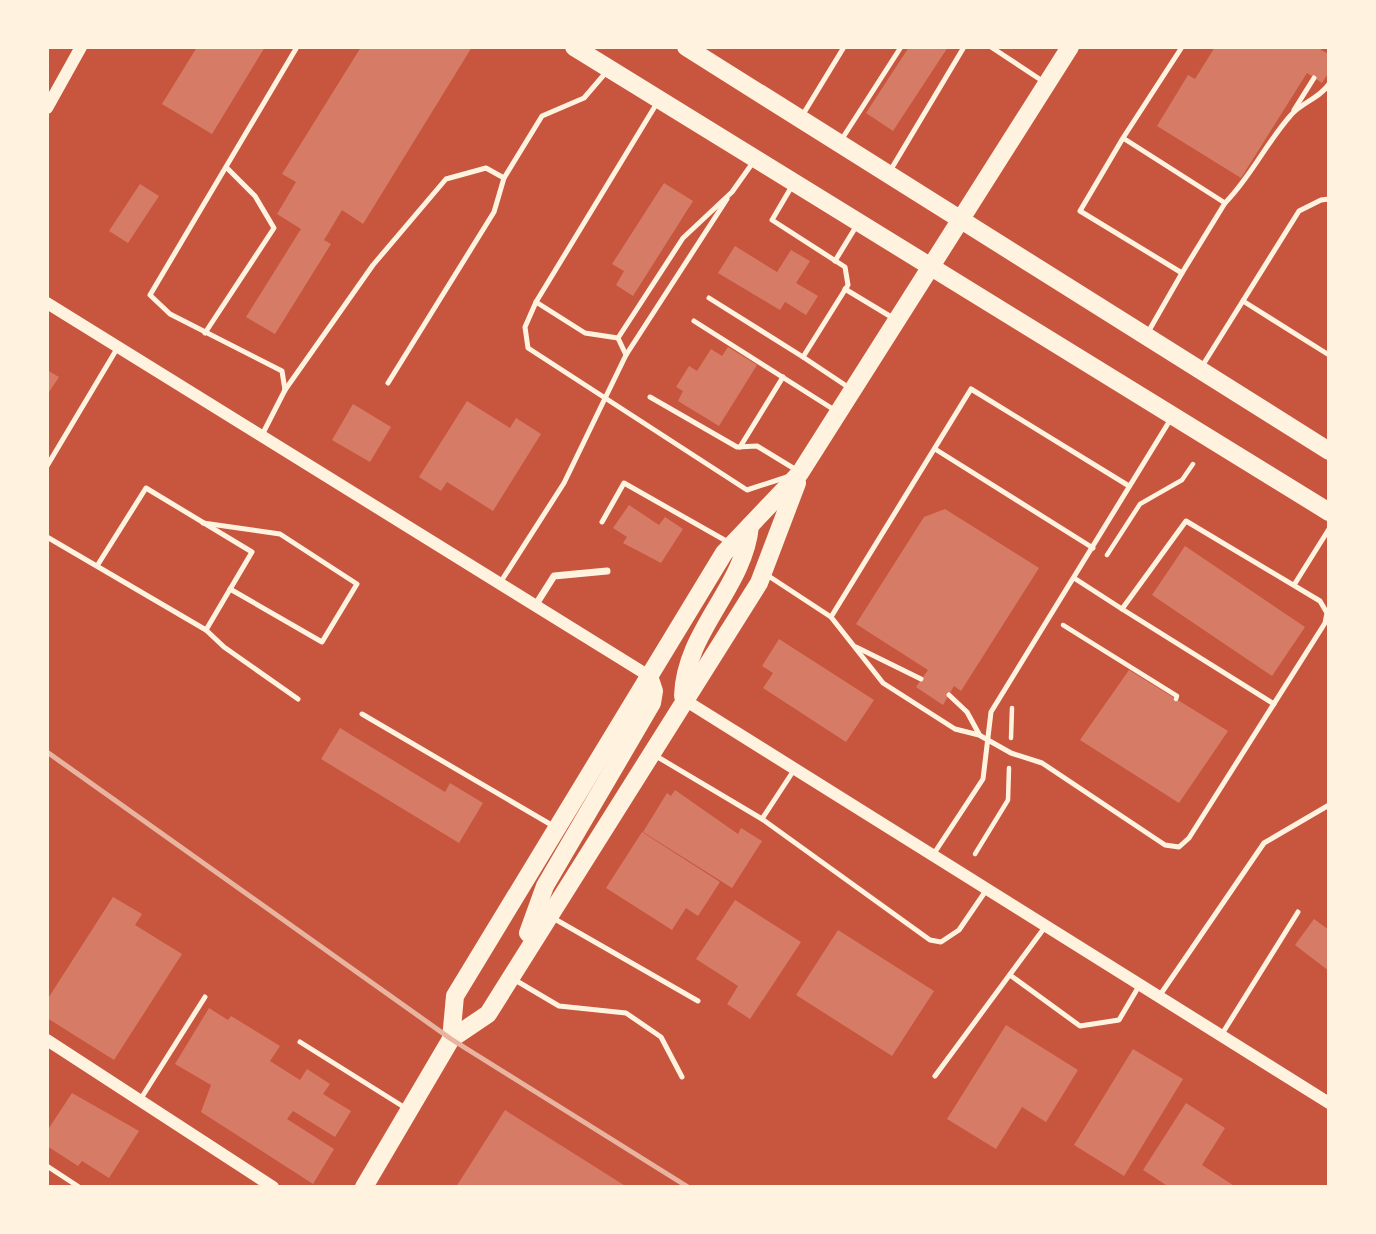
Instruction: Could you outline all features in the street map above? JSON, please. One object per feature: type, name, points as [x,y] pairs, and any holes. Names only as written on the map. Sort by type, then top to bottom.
[{"type":"main road","points":[[575,47],[1329,512]]},
{"type":"main road","points":[[686,47],[1329,451]]},
{"type":"main road","points":[[451,1039],[454,996],[649,676],[732,544],[800,473],[1070,47]]},
{"type":"main road","points":[[366,1186],[451,1039],[488,1014],[763,572],[800,473]]},
{"type":"main road","points":[[683,699],[692,649],[744,554],[750,526]]},
{"type":"main road","points":[[514,970],[545,887],[652,704],[654,691],[649,676]]},
{"type":"street","points":[[47,108],[81,47]]},
{"type":"street","points":[[47,303],[649,676]]},
{"type":"street","points":[[536,606],[554,576],[607,571]]},
{"type":"street","points":[[683,699],[1329,1103]]},
{"type":"street","points":[[47,1040],[272,1187]]},
{"type":"lane","points":[[285,390],[282,371],[170,314],[150,295],[297,47]]},
{"type":"lane","points":[[801,119],[844,47]]},
{"type":"lane","points":[[840,143],[901,47]]},
{"type":"lane","points":[[889,174],[964,47]]},
{"type":"lane","points":[[991,47],[1047,84]]},
{"type":"lane","points":[[1182,47],[1080,211],[1182,273]]},
{"type":"lane","points":[[388,383],[494,212],[504,178],[541,116],[584,99],[609,68]]},
{"type":"lane","points":[[1146,335],[1225,203],[1244,184],[1314,78]]},
{"type":"lane","points":[[1292,113],[1322,94],[1329,85]]},
{"type":"lane","points":[[659,100],[630,152],[536,302],[525,327],[528,348],[747,490],[800,473]]},
{"type":"lane","points":[[1123,138],[1225,203]]},
{"type":"lane","points":[[500,583],[564,483],[626,355],[756,159]]},
{"type":"lane","points":[[205,333],[274,228],[256,196],[228,166]]},
{"type":"lane","points":[[262,436],[285,390],[373,265],[446,179],[486,168],[504,178]]},
{"type":"lane","points":[[794,183],[772,220],[845,267],[848,285],[803,357]]},
{"type":"lane","points":[[618,338],[683,239],[732,192]]},
{"type":"lane","points":[[1200,370],[1299,211],[1321,200],[1329,200]]},
{"type":"lane","points":[[835,261],[858,222]]},
{"type":"lane","points":[[845,289],[898,321]]},
{"type":"lane","points":[[709,298],[853,390]]},
{"type":"lane","points":[[1243,301],[1329,355]]},
{"type":"lane","points":[[536,302],[585,334],[618,338]]},
{"type":"lane","points":[[694,321],[839,412]]},
{"type":"lane","points":[[618,338],[626,355]]},
{"type":"lane","points":[[47,466],[118,347]]},
{"type":"lane","points":[[740,447],[783,377]]},
{"type":"lane","points":[[831,617],[971,389],[1129,486]]},
{"type":"lane","points":[[650,397],[740,447],[757,446],[800,473]]},
{"type":"lane","points":[[933,855],[983,779],[991,712],[1173,416]]},
{"type":"lane","points":[[935,449],[1093,548]]},
{"type":"lane","points":[[602,522],[624,483],[732,544]]},
{"type":"lane","points":[[97,566],[146,488],[252,552],[206,630]]},
{"type":"lane","points":[[763,572],[831,617],[883,683],[955,729],[979,735],[1011,753],[1042,763],[1165,845],[1179,846],[1189,838],[1325,622],[1327,613],[1320,601],[1186,521],[1122,609]]},
{"type":"lane","points":[[200,522],[280,534],[357,584],[322,642],[230,589]]},
{"type":"lane","points":[[1294,585],[1329,529]]},
{"type":"lane","points":[[47,537],[206,630],[224,647],[298,699]]},
{"type":"lane","points":[[1073,578],[1274,704]]},
{"type":"lane","points":[[853,646],[921,679]]},
{"type":"lane","points":[[949,695],[967,712],[979,735]]},
{"type":"lane","points":[[362,714],[555,827]]},
{"type":"lane","points":[[650,752],[762,819],[930,940],[941,942],[958,930],[987,889]]},
{"type":"lane","points":[[762,819],[795,769]]},
{"type":"lane","points":[[1159,998],[1264,843],[1329,805]]},
{"type":"lane","points":[[1221,1036],[1298,912]]},
{"type":"lane","points":[[548,915],[698,1002]]},
{"type":"lane","points":[[935,1076],[1046,926]]},
{"type":"lane","points":[[514,970],[559,1006],[626,1013],[662,1037],[682,1077]]},
{"type":"lane","points":[[1010,975],[1080,1026],[1119,1020],[1140,985]]},
{"type":"lane","points":[[140,1100],[205,997]]},
{"type":"lane","points":[[300,1042],[409,1110]]},
{"type":"lane","points":[[47,1166],[79,1187]]},
{"type":"path","points":[[1087,587],[1140,504],[1182,480],[1193,464]]},
{"type":"path","points":[[1056,637],[1069,616]]},
{"type":"path","points":[[1063,625],[1177,696],[1176,699]]},
{"type":"path","points":[[975,855],[1008,800],[1012,709],[1019,697]]},
{"type":"building","points":[[197,47],[265,47],[212,134],[162,104]]},
{"type":"building","points":[[361,47],[472,47],[363,224],[342,210],[324,240],[331,244],[275,334],[246,317],[301,229],[277,214],[296,182],[282,174]]},
{"type":"building","points":[[909,47],[948,47],[893,131],[866,113]]},
{"type":"building","points":[[1215,47],[1323,47],[1321,50],[1329,54],[1329,72],[1322,83],[1307,73],[1241,178],[1157,126],[1188,75],[1195,79]]},
{"type":"building","points":[[664,183],[693,201],[633,296],[616,285],[624,271],[612,264]]},
{"type":"building","points":[[140,184],[159,196],[128,243],[109,231]]},
{"type":"building","points":[[735,246],[777,272],[791,250],[810,261],[796,283],[818,296],[806,315],[785,302],[780,310],[718,273]]},
{"type":"building","points":[[728,347],[757,365],[719,426],[678,401],[683,391],[676,387],[689,366],[697,371],[711,349],[722,356]]},
{"type":"building","points":[[47,370],[59,377],[47,395]]},
{"type":"building","points":[[467,401],[510,428],[516,418],[541,434],[493,511],[447,482],[441,491],[419,477]]},
{"type":"building","points":[[353,404],[391,427],[370,462],[332,440]]},
{"type":"building","points":[[629,505],[659,525],[665,517],[683,529],[661,563],[623,543],[627,537],[613,528]]},
{"type":"building","points":[[945,509],[1039,568],[961,691],[954,686],[943,705],[916,687],[928,670],[856,624],[924,517]]},
{"type":"building","points":[[1185,546],[1305,627],[1272,676],[1152,595]]},
{"type":"building","points":[[779,639],[874,700],[846,742],[763,688],[773,673],[762,666]]},
{"type":"building","points":[[1129,670],[1228,731],[1179,803],[1080,740]]},
{"type":"building","points":[[340,728],[445,792],[450,783],[483,803],[459,843],[321,759]]},
{"type":"building","points":[[675,790],[738,834],[741,828],[762,841],[732,888],[643,832],[667,793],[671,796]]},
{"type":"building","points":[[642,832],[720,882],[698,916],[686,908],[672,930],[606,888]]},
{"type":"building","points":[[113,897],[142,914],[135,925],[182,954],[114,1060],[47,1018],[47,1000]]},
{"type":"building","points":[[735,900],[801,942],[750,1019],[727,1004],[738,986],[696,959]]},
{"type":"building","points":[[1314,919],[1329,930],[1329,971],[1295,945]]},
{"type":"building","points":[[838,930],[934,991],[892,1056],[796,995]]},
{"type":"building","points":[[209,1008],[228,1020],[231,1016],[280,1046],[270,1061],[300,1080],[307,1069],[330,1084],[323,1094],[351,1111],[335,1137],[293,1111],[287,1119],[334,1149],[313,1184],[201,1112],[211,1085],[175,1064]]},
{"type":"building","points":[[1006,1025],[1078,1070],[1046,1122],[1022,1107],[996,1149],[947,1119]]},
{"type":"building","points":[[1133,1049],[1183,1079],[1124,1176],[1074,1145]]},
{"type":"building","points":[[72,1093],[139,1131],[109,1178],[82,1161],[78,1166],[47,1146],[47,1131]]},
{"type":"building","points":[[1186,1103],[1225,1128],[1202,1165],[1236,1187],[1169,1187],[1143,1170]]},
{"type":"building","points":[[505,1110],[627,1187],[456,1187]]},
{"type":"railway","points":[[47,752],[451,1039],[688,1187]]}]
